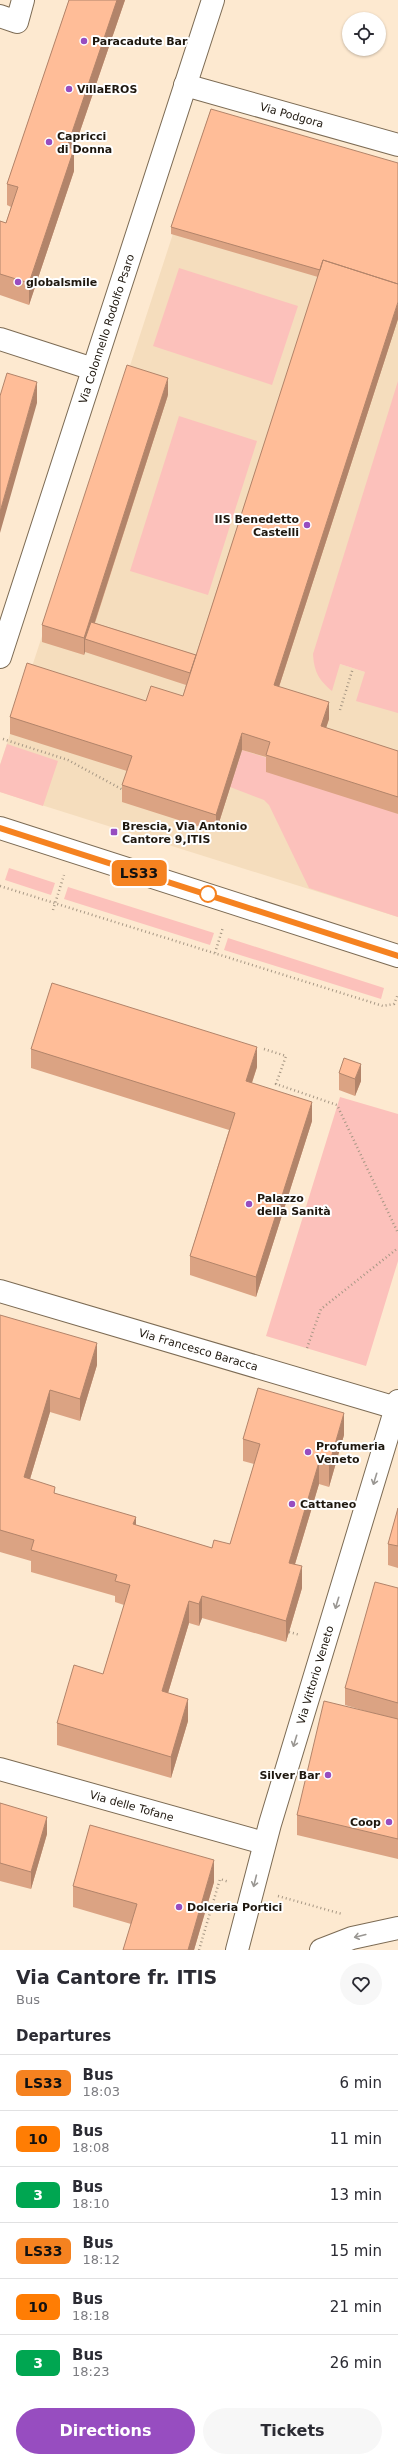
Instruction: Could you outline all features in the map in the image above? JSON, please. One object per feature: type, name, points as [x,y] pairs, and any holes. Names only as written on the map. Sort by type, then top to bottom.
[{"type":"street","points":[[0,16],[17,22],[23,0]]},
{"type":"street","name":"Via Colonnello Rodolfo Psaro","points":[[0,657],[213,0]]},
{"type":"street","name":"Via Podgora","points":[[185,85],[398,145]]},
{"type":"street","points":[[0,339],[93,369]]},
{"type":"street","points":[[0,828],[398,956]]},
{"type":"street","name":"Via Francesco Baracca","points":[[0,1291],[397,1405]]},
{"type":"street","name":"Via Vittorio Veneto","points":[[237,1950],[264,1843],[397,1405]]},
{"type":"street","name":"Via delle Tofane","points":[[0,1769],[264,1843]]},
{"type":"street","points":[[321,1950],[352,1938],[398,1928]]},
{"type":"path","points":[[340,710],[353,668]]},
{"type":"path","points":[[3,739],[68,760],[126,792]]},
{"type":"path","points":[[53,910],[64,874]]},
{"type":"path","points":[[0,886],[383,1006],[394,1004],[398,994]]},
{"type":"path","points":[[215,953],[223,926]]},
{"type":"path","points":[[264,1048],[286,1056],[276,1084],[337,1104],[398,1233]]},
{"type":"path","points":[[307,1348],[320,1309],[398,1248]]},
{"type":"path","points":[[199,1950],[220,1879]]},
{"type":"path","points":[[276,1895],[345,1915]]},
{"type":"shaded area","name":"IIS Benedetto Castelli","points":[[211,117],[398,171],[398,480],[340,664],[365,672],[398,664],[398,917],[0,792],[0,765]]},
{"type":"shaded area","points":[[179,268],[298,306],[272,385],[153,346]]},
{"type":"shaded area","points":[[398,381],[398,713],[356,701],[365,672],[340,664],[332,691],[318,675],[313,654]]},
{"type":"shaded area","points":[[179,416],[257,441],[208,595],[130,571]]},
{"type":"shaded area","points":[[7,744],[58,761],[43,806],[0,792],[0,765]]},
{"type":"shaded area","points":[[242,750],[270,759],[398,814],[398,917],[309,888],[269,805],[264,800],[230,787]]},
{"type":"shaded area","points":[[9,868],[55,883],[51,895],[5,880]]},
{"type":"shaded area","points":[[68,887],[214,933],[210,945],[64,899]]},
{"type":"shaded area","points":[[228,938],[384,988],[381,999],[224,950]]},
{"type":"shaded area","points":[[340,1097],[398,1114],[398,1261],[366,1366],[266,1336]]},
{"type":"building","points":[[69,0],[117,0],[67,147],[74,149],[29,283],[0,274],[0,221],[6,223],[18,187],[7,184]]},
{"type":"building","points":[[211,109],[398,163],[398,284],[323,260],[320,270],[171,227]]},
{"type":"building","points":[[323,260],[398,284],[398,302],[274,685],[329,702],[321,726],[398,751],[398,797],[266,755],[270,742],[242,733],[216,815],[122,785],[132,756],[10,717],[27,663],[146,701],[151,686],[183,696]]},
{"type":"building","points":[[127,365],[168,378],[84,638],[42,625]]},
{"type":"building","points":[[7,373],[37,382],[0,512],[0,396]]},
{"type":"building","points":[[91,622],[196,655],[190,673],[85,639]]},
{"type":"building","name":"Palazzo della Sanità","points":[[52,983],[257,1047],[246,1081],[312,1102],[256,1277],[190,1256],[235,1113],[31,1049]]},
{"type":"building","points":[[344,1058],[361,1064],[355,1079],[339,1073]]},
{"type":"building","points":[[0,1315],[97,1343],[80,1399],[50,1390],[24,1477],[55,1487],[54,1493],[136,1517],[133,1524],[212,1548],[214,1540],[230,1544],[260,1444],[243,1439],[258,1388],[344,1413],[329,1465],[319,1462],[289,1563],[302,1566],[286,1621],[202,1596],[199,1604],[189,1601],[162,1691],[188,1699],[171,1757],[57,1723],[74,1665],[103,1674],[130,1585],[115,1581],[117,1575],[31,1550],[34,1540],[0,1530]]},
{"type":"building","points":[[398,1508],[398,1546],[388,1544]]},
{"type":"building","points":[[375,1582],[398,1588],[398,1703],[345,1688]]},
{"type":"building","points":[[324,1701],[398,1719],[398,1839],[297,1815]]},
{"type":"building","points":[[0,1803],[47,1817],[31,1872],[0,1863]]},
{"type":"building","points":[[90,1825],[214,1860],[188,1950],[123,1950],[137,1904],[73,1886]]},
{"type":"bus line","name":"LS33","points":[[0,828],[398,956]]},
{"type":"place","name":"Paracadute Bar","points":[[84,41]]},
{"type":"place","name":"VillaEROS","points":[[69,89]]},
{"type":"place","name":"Capricci di Donna","points":[[49,142]]},
{"type":"place","name":"globalsmile","points":[[18,282]]},
{"type":"place","name":"IIS Benedetto Castelli","points":[[307,525]]},
{"type":"place","name":"Brescia, Via Antonio Cantore 9,ITIS","points":[[114,832]]},
{"type":"place","name":"Palazzo della Sanità","points":[[249,1204]]},
{"type":"place","name":"Profumeria Veneto","points":[[308,1452]]},
{"type":"place","name":"Cattaneo","points":[[292,1504]]},
{"type":"place","name":"Silver Bar","points":[[328,1775]]},
{"type":"place","name":"Coop","points":[[389,1822]]},
{"type":"place","name":"Dolceria Portici","points":[[179,1907]]}]
